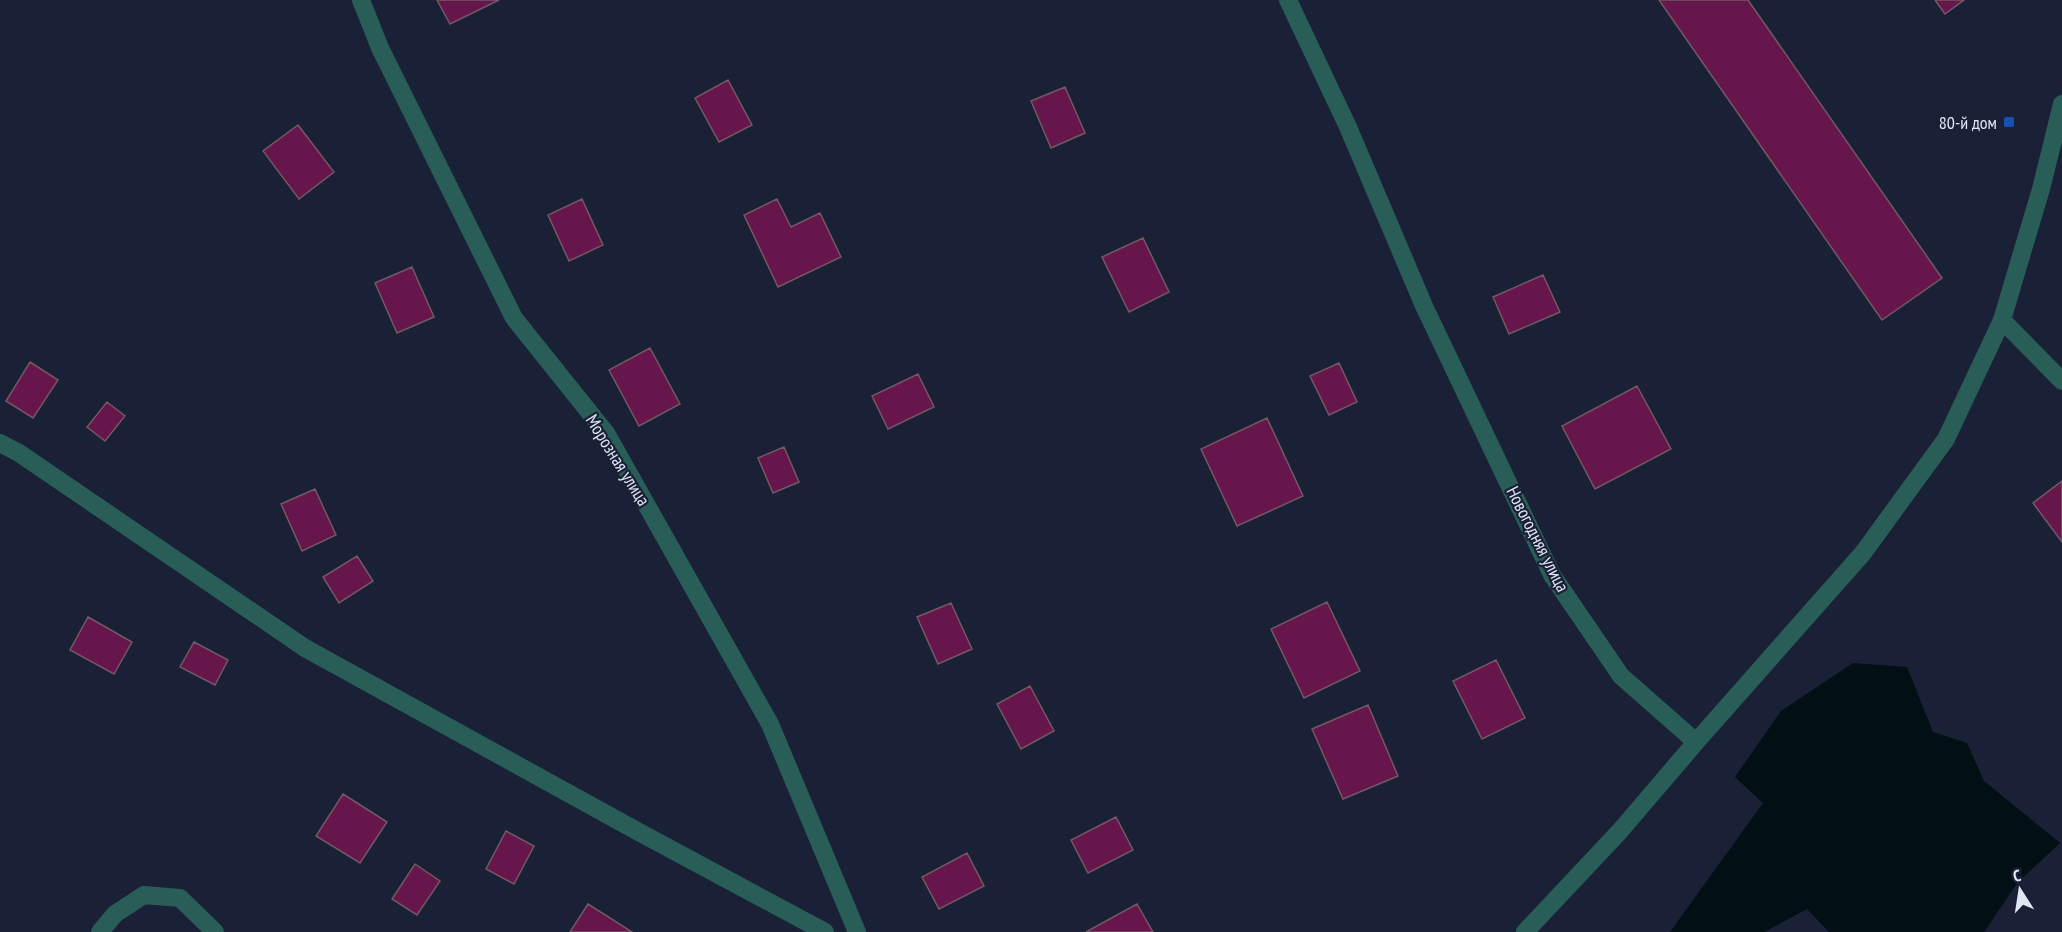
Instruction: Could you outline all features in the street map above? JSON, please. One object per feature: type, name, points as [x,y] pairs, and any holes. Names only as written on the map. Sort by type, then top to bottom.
[{"type":"street","name":"Морозная улица","points":[[361,0],[380,48],[514,318],[606,433],[770,724],[857,932]]},
{"type":"street","name":"Новогодняя улица","points":[[1288,0],[1348,127],[1424,306],[1552,575],[1621,676],[1696,742]]},
{"type":"street","points":[[1525,932],[1620,831],[1863,553],[1946,439],[2002,320],[2041,189],[2062,104]]},
{"type":"street","points":[[2002,320],[2062,381]]},
{"type":"street","points":[[0,443],[19,453],[305,648],[627,826],[825,932]]},
{"type":"street","points":[[100,932],[115,914],[144,895],[180,898],[215,932]]},
{"type":"shaded area","points":[[1853,663],[1907,667],[1933,732],[1967,743],[1984,781],[2060,843],[2018,882],[1984,932],[1829,932],[1807,909],[1764,932],[1670,932],[1763,803],[1735,777],[1781,711]]},
{"type":"building","points":[[437,0],[499,0],[450,24]]},
{"type":"building","points":[[1659,0],[1748,0],[1942,278],[1882,320]]},
{"type":"building","points":[[1935,0],[1964,0],[1945,14]]},
{"type":"building","points":[[728,80],[752,125],[719,142],[695,98]]},
{"type":"building","points":[[1065,87],[1085,133],[1051,148],[1031,101]]},
{"type":"building","points":[[298,125],[334,172],[299,199],[263,151]]},
{"type":"building","points":[[582,199],[603,245],[569,261],[548,215]]},
{"type":"building","points":[[777,199],[791,227],[820,213],[841,257],[778,287],[744,215]]},
{"type":"building","points":[[1143,238],[1169,292],[1129,312],[1102,257]]},
{"type":"building","points":[[412,267],[434,317],[397,333],[375,283]]},
{"type":"building","points":[[1543,275],[1560,312],[1509,334],[1493,297]]},
{"type":"building","points":[[650,348],[680,404],[639,426],[609,370]]},
{"type":"building","points":[[30,362],[58,380],[33,418],[6,401]]},
{"type":"building","points":[[1339,363],[1357,402],[1329,415],[1310,376]]},
{"type":"building","points":[[918,374],[934,407],[888,429],[872,396]]},
{"type":"building","points":[[1637,386],[1671,449],[1595,489],[1562,426]]},
{"type":"building","points":[[107,402],[125,416],[105,441],[87,427]]},
{"type":"building","points":[[1267,418],[1303,496],[1237,526],[1201,449]]},
{"type":"building","points":[[784,447],[799,482],[773,493],[758,458]]},
{"type":"building","points":[[2062,481],[2062,542],[2033,503]]},
{"type":"building","points":[[315,489],[336,535],[302,551],[281,504]]},
{"type":"building","points":[[357,556],[373,581],[339,603],[323,577]]},
{"type":"building","points":[[1327,602],[1360,671],[1304,698],[1271,629]]},
{"type":"building","points":[[951,603],[972,649],[938,664],[917,617]]},
{"type":"building","points":[[88,617],[132,642],[114,674],[70,650]]},
{"type":"building","points":[[194,642],[228,660],[215,685],[180,667]]},
{"type":"building","points":[[1496,660],[1525,718],[1482,739],[1453,681]]},
{"type":"building","points":[[1030,686],[1054,731],[1021,749],[997,704]]},
{"type":"building","points":[[1368,705],[1398,776],[1343,799],[1312,729]]},
{"type":"building","points":[[343,794],[387,822],[360,863],[316,836]]},
{"type":"building","points":[[1116,817],[1133,850],[1088,873],[1071,840]]},
{"type":"building","points":[[506,831],[534,846],[514,884],[486,869]]},
{"type":"building","points":[[967,853],[984,886],[939,909],[922,877]]},
{"type":"building","points":[[415,864],[440,881],[417,915],[392,899]]},
{"type":"building","points":[[588,904],[632,932],[570,932]]},
{"type":"building","points":[[1137,904],[1153,932],[1086,932]]},
{"type":"place","name":"80-й дом","points":[[2009,122]]}]
